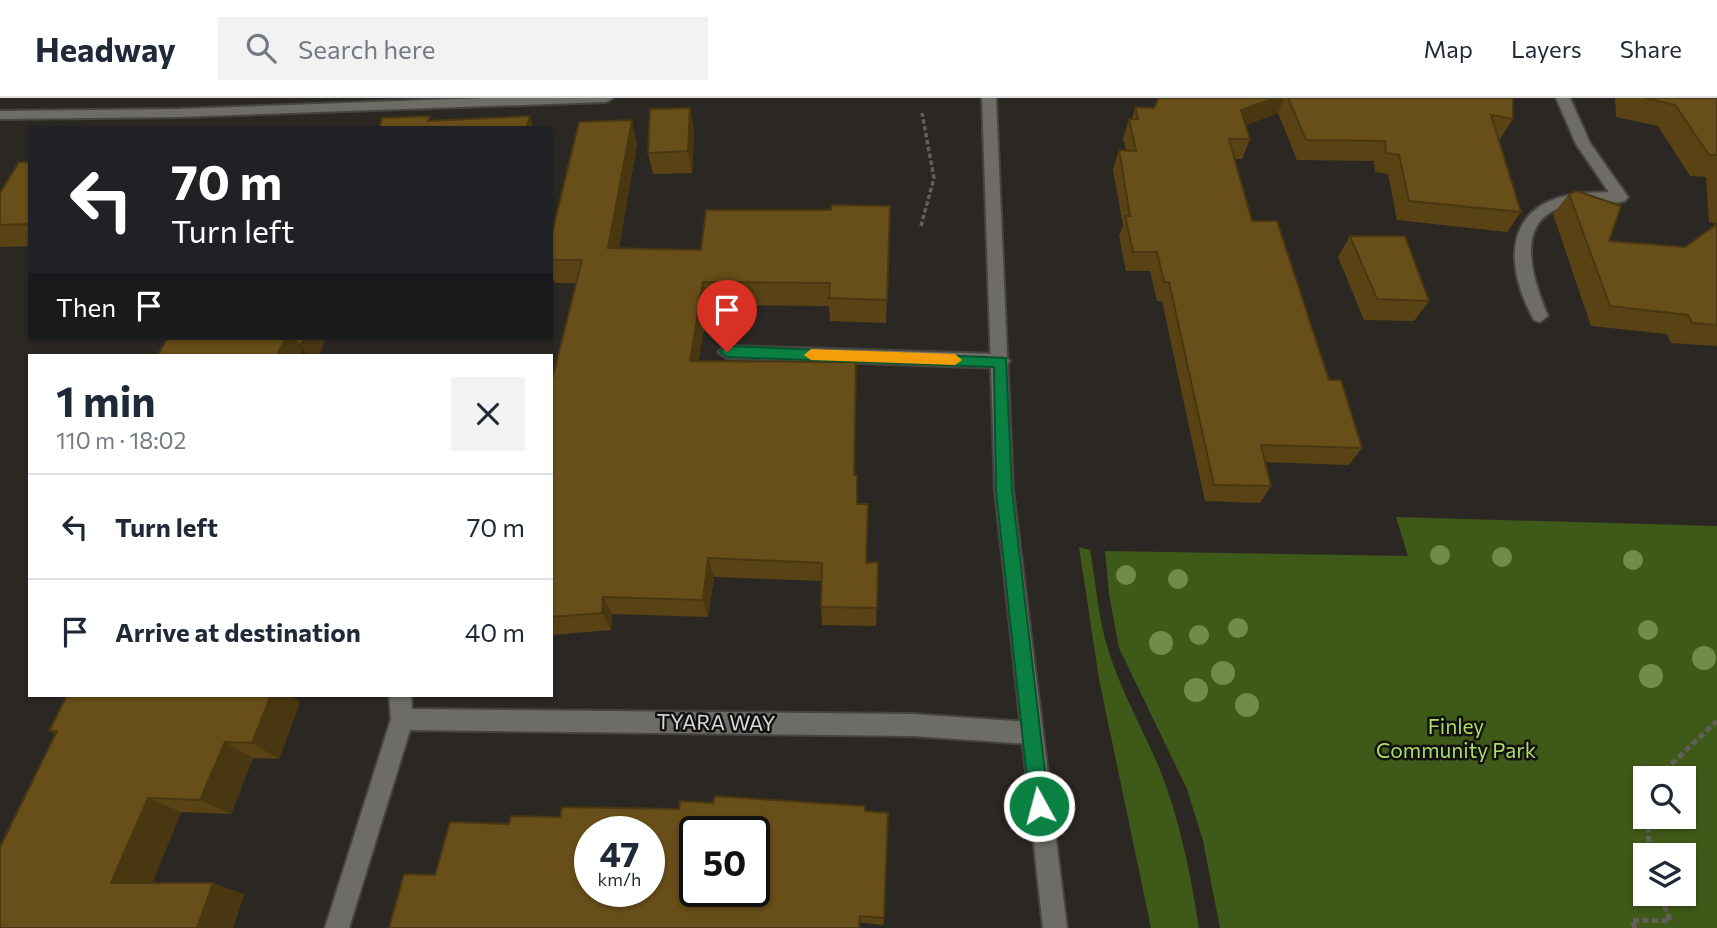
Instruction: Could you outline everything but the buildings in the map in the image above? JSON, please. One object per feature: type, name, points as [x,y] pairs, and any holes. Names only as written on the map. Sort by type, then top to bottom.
[{"type":"street","points":[[31,114],[42,98]]},
{"type":"street","points":[[0,115],[179,113],[606,98]]},
{"type":"street","points":[[989,98],[1004,490],[1030,733],[1055,928]]},
{"type":"street","points":[[1539,316],[1520,257],[1527,229],[1541,212],[1563,201],[1620,197],[1583,144],[1563,98]]},
{"type":"street","points":[[727,352],[1001,361]]},
{"type":"street","points":[[337,928],[402,719],[400,697]]},
{"type":"street","name":"TYARA WAY","points":[[402,719],[912,725],[1030,733]]},
{"type":"path","points":[[921,226],[934,178],[922,113]]},
{"type":"path","points":[[1669,766],[1717,721]]},
{"type":"path","points":[[1634,928],[1632,920],[1670,921],[1664,906]]},
{"type":"green space","name":"Finley Community Park","points":[[1396,517],[1717,526],[1717,928],[1220,928],[1203,841],[1187,789],[1119,648],[1109,594],[1105,551],[1408,556]]},
{"type":"green space","points":[[1079,547],[1090,550],[1099,612],[1113,665],[1161,772],[1174,810],[1199,928],[1151,928],[1099,679]]},
{"type":"slow traffic","points":[[811,355],[955,360]]},
{"type":"route","points":[[727,352],[1001,361],[1004,490],[1039,806]]}]
